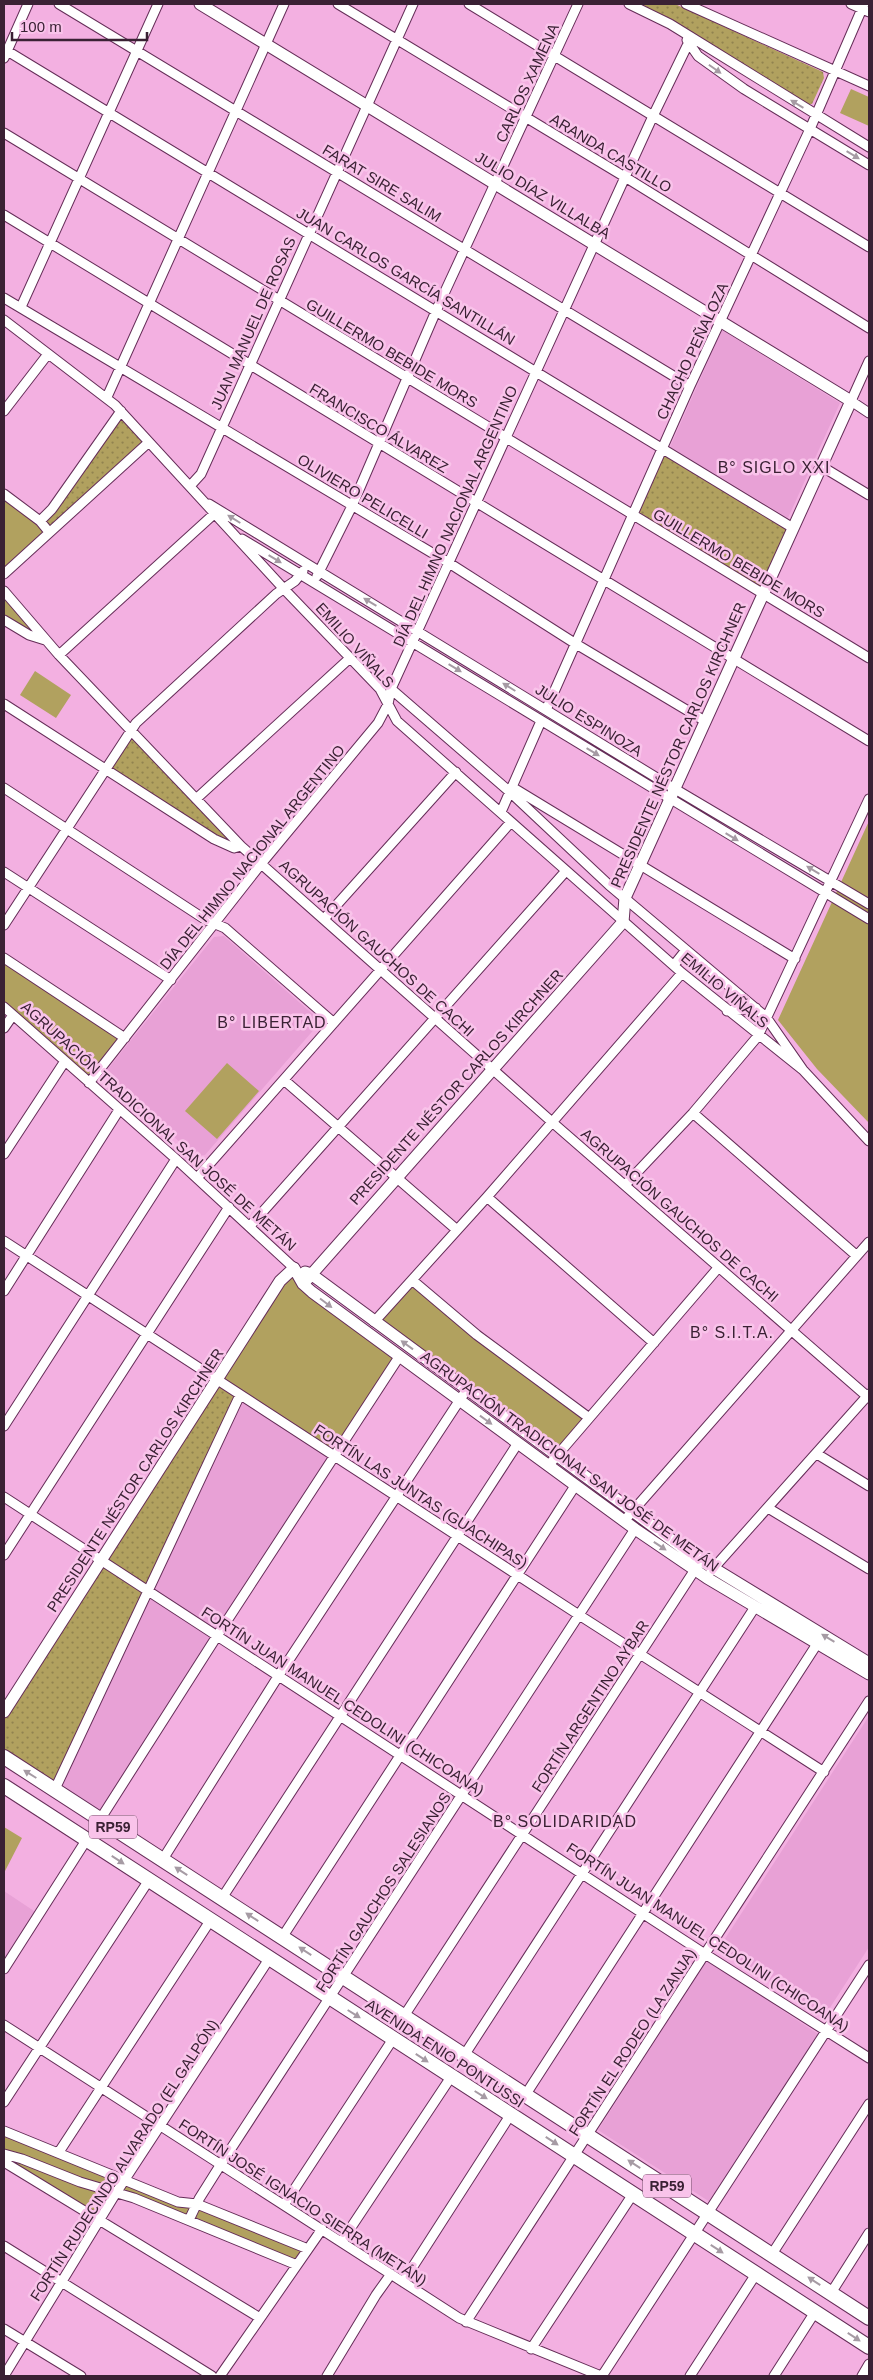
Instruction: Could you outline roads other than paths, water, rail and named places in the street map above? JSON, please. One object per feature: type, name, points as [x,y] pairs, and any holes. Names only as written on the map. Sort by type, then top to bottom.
[{"type":"main road","name":"AVENIDA ENIO PONTUSSI","points":[[4,1757],[465,2054],[869,2318]]},
{"type":"main road","name":"AVENIDA ENIO PONTUSSI","points":[[4,1786],[329,1999],[511,2114],[869,2347]]},
{"type":"street","points":[[5,53],[28,4]]},
{"type":"street","name":"FARAT SIRE SALIM","points":[[59,4],[690,386]]},
{"type":"street","points":[[21,307],[158,4]]},
{"type":"street","name":"JULIO DÍAZ VILLALBA","points":[[200,4],[869,412]]},
{"type":"street","points":[[107,398],[284,4]]},
{"type":"street","name":"ARANDA CASTILLO","points":[[338,4],[625,177],[869,328]]},
{"type":"street","name":"JUAN MANUEL DE ROSAS","points":[[190,486],[201,474],[248,365],[412,4]]},
{"type":"street","points":[[469,4],[869,247]]},
{"type":"street","name":"CARLOS XAMENA","points":[[312,582],[320,572],[352,506],[436,311],[578,4]]},
{"type":"street","points":[[629,4],[670,24],[691,42],[707,64],[744,89],[869,165]]},
{"type":"street","points":[[686,4],[869,86]]},
{"type":"street","points":[[851,4],[865,8]]},
{"type":"street","name":"CHACHO PEÑALOZA","points":[[546,710],[690,386],[752,256],[865,8]]},
{"type":"street","points":[[691,42],[869,147]]},
{"type":"street","name":"DÍA DEL HIMNO NACIONAL ARGENTINO","points":[[89,1083],[216,924],[261,864],[378,723],[388,704],[391,689],[536,370],[653,116],[691,42]]},
{"type":"street","name":"JUAN CARLOS GARCÍA SANTILLÁN","points":[[5,53],[109,111],[793,528]]},
{"type":"street","name":"GUILLERMO BEBIDE MORS","points":[[4,133],[406,379],[633,514],[762,595],[869,658]]},
{"type":"street","name":"FRANCISCO ÁLVAREZ","points":[[4,215],[869,741]]},
{"type":"street","name":"OLIVIERO PELICELLI","points":[[4,298],[449,563],[576,644],[705,721]]},
{"type":"street","points":[[4,320],[107,398],[121,411],[233,534]]},
{"type":"street","points":[[4,411],[48,354]]},
{"type":"street","name":"PRESIDENTE NÉSTOR CARLOS KIRCHNER","points":[[304,1284],[492,1068],[623,922],[625,898],[869,361]]},
{"type":"street","points":[[40,521],[52,509],[62,491],[121,411]]},
{"type":"street","points":[[4,574],[149,442]]},
{"type":"street","points":[[820,466],[869,495]]},
{"type":"street","points":[[4,494],[40,521],[49,532]]},
{"type":"street","name":"JULIO ESPINOZA","points":[[200,498],[546,710],[826,894],[869,919]]},
{"type":"street","points":[[59,655],[214,514]]},
{"type":"street","name":"JULIO ESPINOZA","points":[[233,534],[541,720],[832,881],[869,904]]},
{"type":"street","name":"EMILIO VIÑALS","points":[[233,534],[380,689],[397,721],[682,974],[803,1070]]},
{"type":"street","points":[[4,925],[136,722],[283,588],[295,581],[307,564]]},
{"type":"street","name":"AGRUPACIÓN GAUCHOS DE CACHI","points":[[4,591],[45,640],[129,731],[241,846],[718,1268],[869,1397]]},
{"type":"street","points":[[4,620],[29,636],[45,640]]},
{"type":"street","points":[[196,799],[350,658]]},
{"type":"street","name":"EMILIO VIÑALS","points":[[391,689],[511,790],[550,832],[625,898],[766,1017],[803,1070]]},
{"type":"street","points":[[4,704],[105,771],[214,839],[234,848],[241,846]]},
{"type":"street","points":[[500,812],[541,720]]},
{"type":"street","points":[[324,919],[456,772]]},
{"type":"street","points":[[4,788],[225,928],[334,1023]]},
{"type":"street","points":[[511,790],[640,864],[795,958]]},
{"type":"street","points":[[626,1185],[693,1113],[758,1036],[869,799]]},
{"type":"street","points":[[197,1178],[511,822]]},
{"type":"street","points":[[4,872],[171,980]]},
{"type":"street","points":[[250,1226],[565,872]]},
{"type":"street","points":[[674,965],[686,950]]},
{"type":"street","points":[[4,958],[125,1038]]},
{"type":"street","points":[[374,1322],[487,1197],[682,974]]},
{"type":"street","name":"AGRUPACIÓN TRADICIONAL SAN JOSÉ DE METÁN","points":[[4,1007],[250,1226],[294,1268],[304,1284],[399,1357],[634,1529],[869,1663]]},
{"type":"street","points":[[727,1011],[756,1008]]},
{"type":"street","points":[[4,1028],[13,1015]]},
{"type":"street","points":[[4,1154],[65,1061]]},
{"type":"street","points":[[803,1070],[869,1141]]},
{"type":"street","points":[[284,1080],[457,1230]]},
{"type":"street","points":[[4,1291],[119,1110]]},
{"type":"street","points":[[693,1113],[857,1256]]},
{"type":"street","points":[[4,1426],[176,1159]]},
{"type":"street","points":[[487,1197],[654,1343]]},
{"type":"street","points":[[4,1555],[229,1207]]},
{"type":"street","name":"FORTÍN LAS JUNTAS (GUACHIPAS)","points":[[4,1240],[579,1616],[824,1772]]},
{"type":"street","points":[[624,1521],[869,1242]]},
{"type":"street","name":"PRESIDENTE NÉSTOR CARLOS KIRCHNER","points":[[4,1712],[280,1282],[294,1268]]},
{"type":"street","name":"AGRUPACIÓN TRADICIONAL SAN JOSÉ DE METÁN","points":[[294,1268],[311,1274],[557,1455],[632,1511],[698,1566]]},
{"type":"street","points":[[548,1466],[588,1417],[718,1268]]},
{"type":"street","points":[[412,1280],[477,1335],[588,1417]]},
{"type":"street","points":[[101,1818],[399,1357]]},
{"type":"street","points":[[163,1859],[278,1676],[467,1389]]},
{"type":"street","points":[[55,1789],[240,1395]]},
{"type":"street","points":[[710,1573],[869,1397]]},
{"type":"street","points":[[222,1898],[518,1443]]},
{"type":"street","points":[[817,1454],[869,1486]]},
{"type":"street","points":[[283,1936],[575,1486]]},
{"type":"street","name":"FORTÍN JUAN MANUEL CEDOLINI (CHICOANA)","points":[[4,1497],[705,1954],[869,2058]]},
{"type":"street","points":[[768,1508],[869,1569]]},
{"type":"street","name":"FORTÍN GAUCHOS SALESIANOS","points":[[189,2220],[221,2164],[463,1795],[634,1529]]},
{"type":"street","name":"FORTÍN ARGENTINO AYBAR","points":[[404,2016],[698,1566]]},
{"type":"street","name":"AGRUPACIÓN TRADICIONAL SAN JOSÉ DE METÁN","points":[[710,1573],[755,1607],[869,1674]]},
{"type":"street","points":[[465,2054],[755,1607]]},
{"type":"street","points":[[526,2094],[817,1644]]},
{"type":"street","name":"FORTÍN EL RODEO (LA ZANJA)","points":[[466,2322],[869,1701]]},
{"type":"street","points":[[4,1969],[87,1839]]},
{"type":"street","points":[[4,2102],[149,1880]]},
{"type":"street","points":[[59,2152],[210,1920]]},
{"type":"street","name":"FORTÍN RUDECINDO ALVARADO (EL GALPÓN)","points":[[4,2376],[116,2193],[269,1959]]},
{"type":"street","points":[[602,2376],[869,1965]]},
{"type":"street","name":"FORTÍN JOSÉ IGNACIO SIERRA (METÁN)","points":[[4,2025],[466,2322],[602,2376]]},
{"type":"street","points":[[284,2205],[393,2039]]},
{"type":"street","points":[[342,2241],[451,2076]]},
{"type":"street","points":[[772,2254],[869,2104]]},
{"type":"street","points":[[403,2282],[511,2114]]},
{"type":"street","points":[[4,2130],[178,2202],[197,2204],[308,2249]]},
{"type":"street","points":[[4,2154],[22,2158],[134,2198],[297,2264]]},
{"type":"street","points":[[4,2162],[260,2318]]},
{"type":"street","points":[[531,2349],[633,2194]]},
{"type":"street","points":[[220,2376],[322,2229]]},
{"type":"street","points":[[831,2293],[869,2233]]},
{"type":"street","points":[[4,2246],[212,2376]]},
{"type":"street","points":[[327,2376],[376,2295],[391,2274]]},
{"type":"street","points":[[690,2376],[756,2274]]},
{"type":"street","points":[[774,2376],[815,2312]]},
{"type":"street","points":[[4,2329],[81,2376]]},
{"type":"street","points":[[862,2376],[869,2364]]},
{"type":"district","name":"B° SIGLO XXI","points":[[774,467]]},
{"type":"district","name":"B° LIBERTAD","points":[[272,1022]]},
{"type":"district","name":"B° S.I.T.A.","points":[[732,1332]]},
{"type":"district","name":"B° SOLIDARIDAD","points":[[565,1821]]}]
